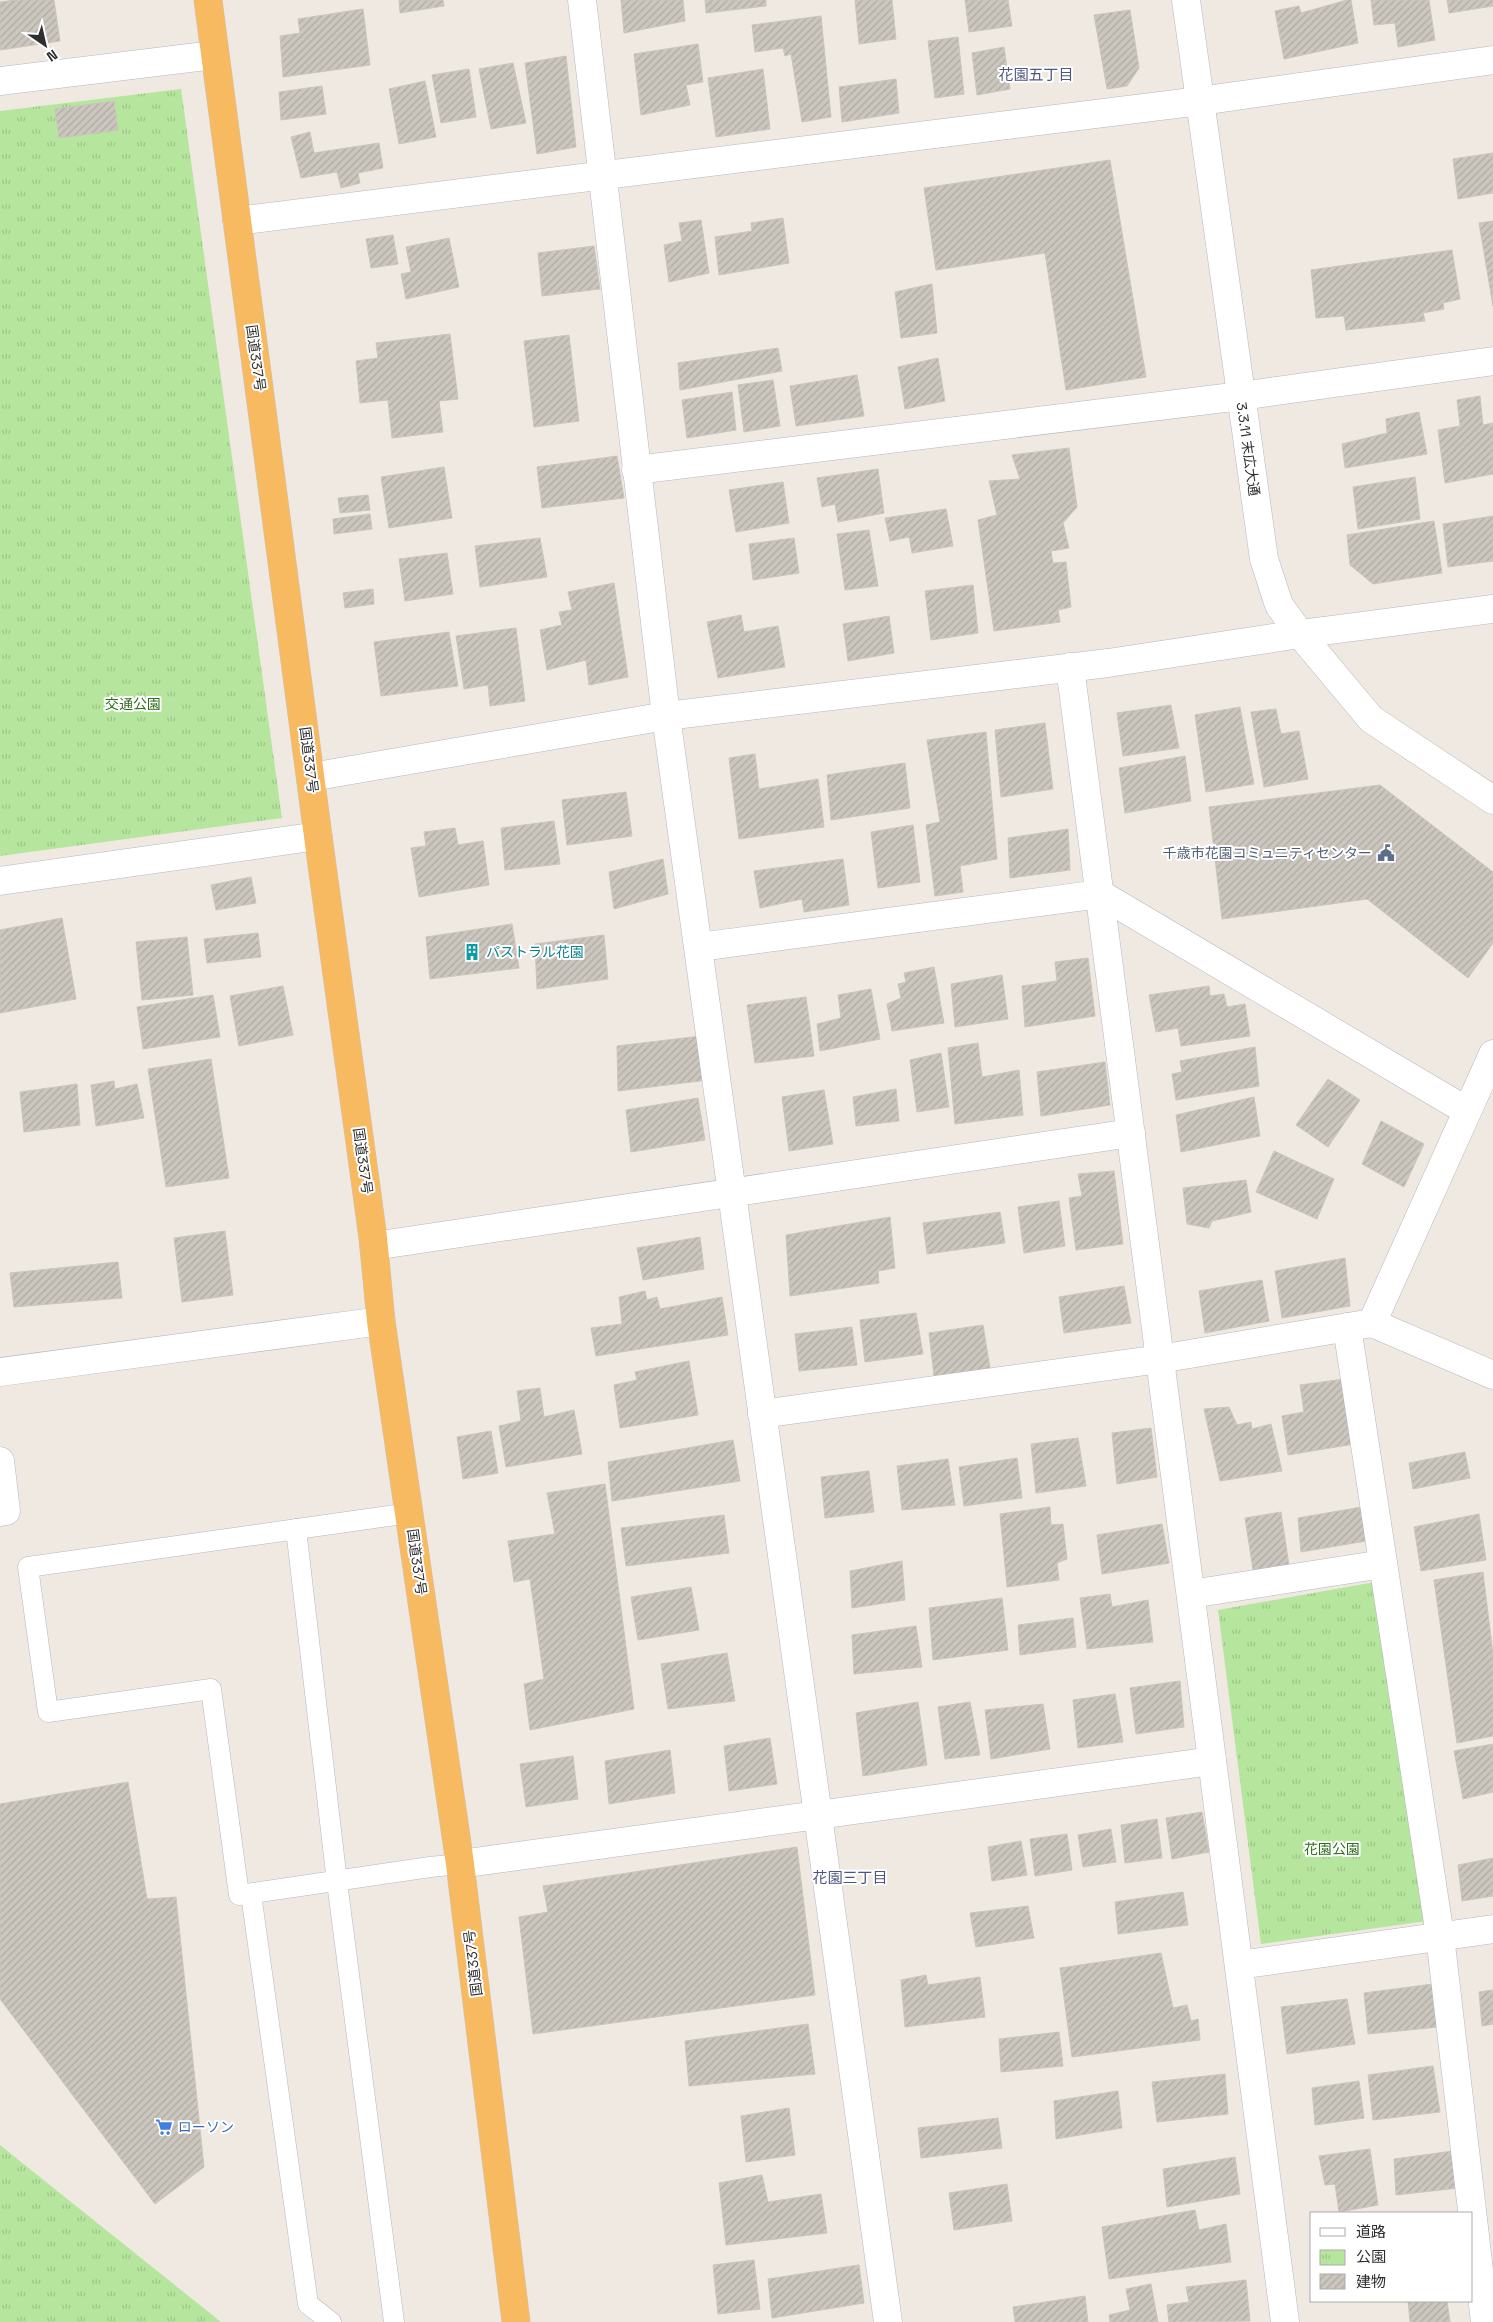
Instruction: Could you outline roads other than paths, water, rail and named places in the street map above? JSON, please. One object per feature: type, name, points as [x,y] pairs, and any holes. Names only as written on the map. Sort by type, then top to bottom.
[{"type":"highway","name":"国道337号","points":[[208,0],[374,1246],[381,1321],[460,1864],[516,2322]]},
{"type":"street","points":[[582,0],[666,716],[888,2322]]},
{"type":"street","name":"3.3.11 末広大通","points":[[1186,0],[1264,559],[1279,605],[1300,634],[1371,719],[1493,800]]},
{"type":"street","points":[[0,81],[214,55]]},
{"type":"street","points":[[237,221],[1200,101],[1493,60]]},
{"type":"street","points":[[636,470],[1241,396],[1493,360]]},
{"type":"street","points":[[312,777],[666,716],[1070,667],[1493,609]]},
{"type":"street","points":[[1070,667],[1285,2322]]},
{"type":"street","points":[[0,881],[318,836]]},
{"type":"street","points":[[699,947],[1100,894],[1467,1110]]},
{"type":"street","points":[[1472,2212],[1440,1936],[1383,1564],[1359,1325],[1467,1110],[1493,1054]]},
{"type":"street","points":[[374,1246],[1131,1133]]},
{"type":"street","points":[[0,1372],[381,1321]]},
{"type":"street","points":[[762,1414],[1160,1359],[1359,1325],[1493,1375]]},
{"type":"street","points":[[0,1461],[6,1511],[0,1512]]},
{"type":"street","points":[[1191,1594],[1383,1564]]},
{"type":"street","points":[[460,1864],[1212,1761]]},
{"type":"street","points":[[1239,1965],[1493,1929]]},
{"type":"street","points":[[1473,2219],[1485,2322]]},
{"type":"lane","points":[[410,1513],[28,1567],[48,1712],[211,1689],[239,1896],[460,1864]]},
{"type":"lane","points":[[296,1529],[336,1882],[394,2322]]},
{"type":"lane","points":[[251,1894],[308,2304],[331,2322]]},
{"type":"place","name":"千歳市花園コミュニティセンター","points":[[1386,853]]},
{"type":"place","name":"パストラル花園","points":[[472,952]]},
{"type":"place","name":"ローソン","points":[[164,2127]]},
{"type":"district","name":"花園五丁目","points":[[1036,74]]},
{"type":"district","name":"花園三丁目","points":[[850,1877]]},
{"type":"park label","name":"交通公園","points":[[133,704]]},
{"type":"park label","name":"花園公園","points":[[1332,1849]]}]
